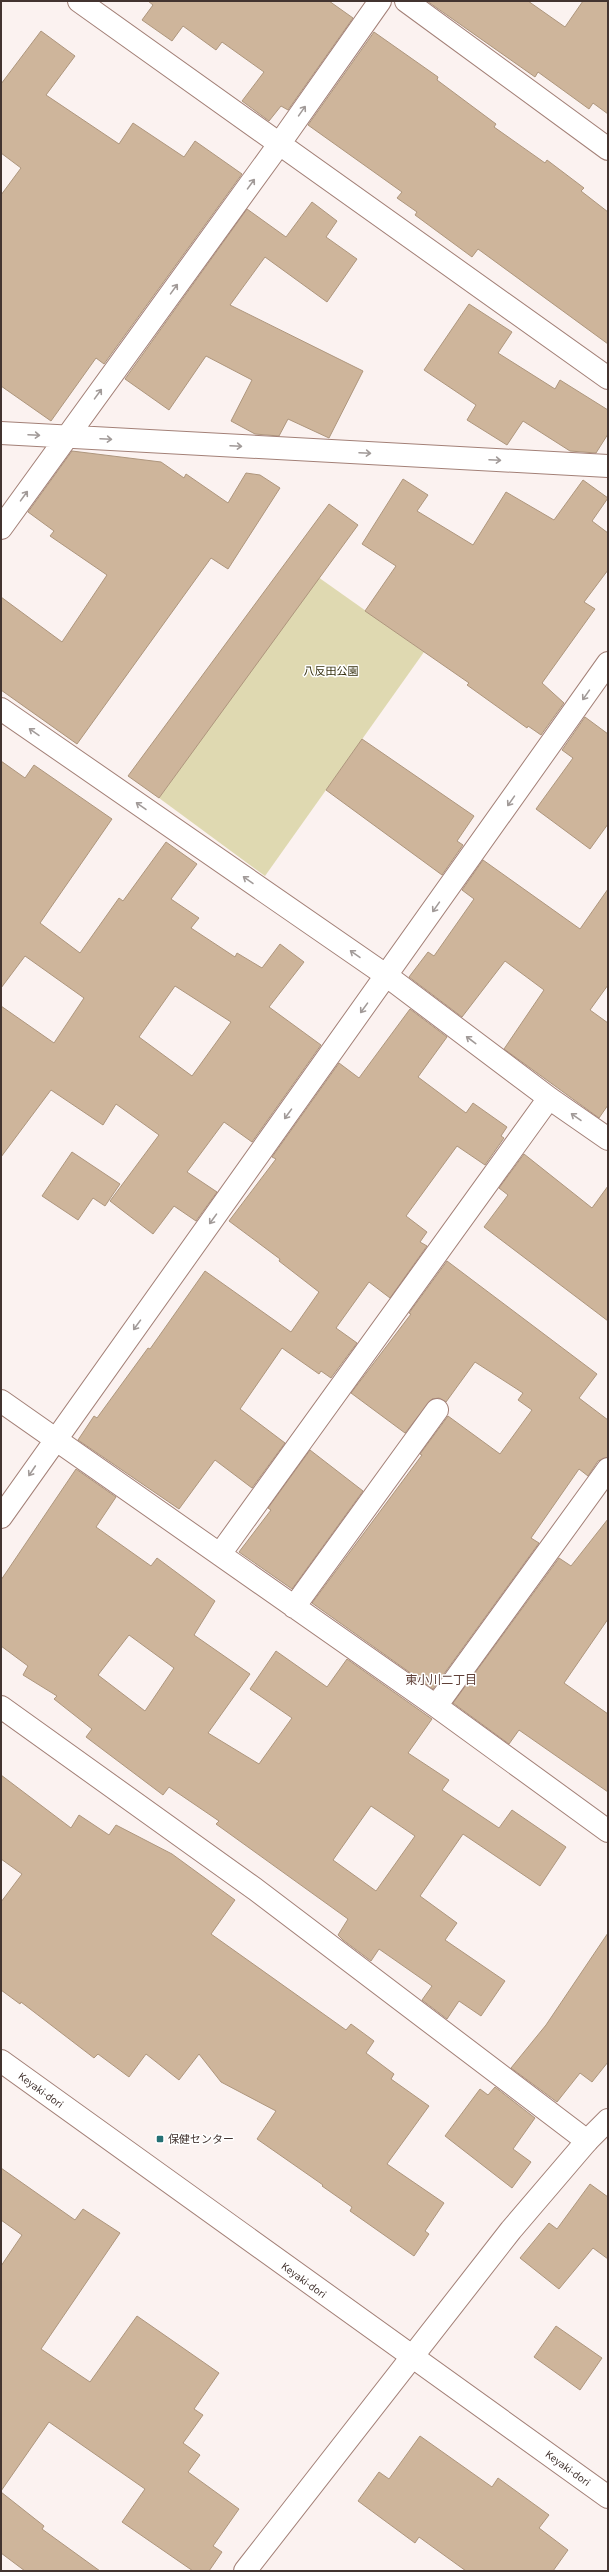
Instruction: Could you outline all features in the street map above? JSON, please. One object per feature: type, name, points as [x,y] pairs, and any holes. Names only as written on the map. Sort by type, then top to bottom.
[{"type":"street","points":[[79,1],[608,378]]},
{"type":"street","points":[[1,528],[280,143],[380,1]]},
{"type":"street","points":[[406,1],[608,149]]},
{"type":"street","points":[[1,433],[608,466]]},
{"type":"street","points":[[1,1517],[54,1439],[387,976],[608,663]]},
{"type":"street","points":[[3,715],[387,976],[549,1098],[608,1139]]},
{"type":"street","points":[[220,1554],[549,1098]]},
{"type":"street","points":[[1,1401],[436,1706],[608,1831]]},
{"type":"street","points":[[294,1606],[438,1410]]},
{"type":"street","points":[[436,1706],[608,1469]]},
{"type":"street","points":[[1,1707],[254,1889],[587,2141]]},
{"type":"street","name":"Keyaki-dori","points":[[1,2061],[608,2497]]},
{"type":"street","points":[[245,2571],[511,2230],[587,2141],[608,2120]]},
{"type":"green space","name":"八反田公園","points":[[318,577],[424,652],[265,876],[159,798]]},
{"type":"building","points":[[148,1],[329,1],[353,18],[288,110],[281,106],[269,121],[242,101],[264,72],[222,42],[216,50],[183,26],[172,41],[142,20],[153,5]]},
{"type":"building","points":[[427,1],[528,1],[565,27],[583,1],[608,1],[608,114],[593,103],[589,109],[538,72],[535,77]]},
{"type":"building","points":[[41,31],[75,56],[46,95],[119,144],[133,123],[184,157],[195,141],[242,174],[104,364],[96,358],[51,421],[1,386],[1,195],[21,168],[1,153],[1,84]]},
{"type":"building","points":[[374,32],[438,77],[437,80],[496,124],[494,127],[545,163],[547,160],[584,188],[581,191],[608,212],[608,344],[478,249],[472,257],[415,215],[417,212],[397,198],[402,192],[308,125]]},
{"type":"building","points":[[312,202],[337,221],[326,237],[357,259],[327,302],[265,257],[230,305],[363,371],[329,438],[288,419],[279,436],[255,434],[231,421],[252,380],[206,356],[169,410],[125,379],[247,209],[286,237]]},
{"type":"building","points":[[469,304],[512,332],[498,353],[555,389],[560,380],[608,410],[608,434],[596,453],[570,451],[523,421],[507,445],[467,420],[476,405],[424,370]]},
{"type":"building","points":[[72,451],[161,462],[184,478],[186,474],[228,503],[246,473],[260,475],[280,488],[228,569],[211,558],[77,744],[1,690],[1,597],[62,642],[107,575],[50,536],[54,531],[28,512]]},
{"type":"building","points":[[403,479],[428,495],[417,511],[473,545],[506,492],[554,520],[583,480],[608,498],[592,521],[608,533],[608,570],[584,602],[595,609],[542,683],[564,703],[541,735],[528,726],[527,728],[467,685],[469,683],[365,611],[396,566],[362,544]]},
{"type":"building","points":[[329,504],[358,525],[159,798],[128,776]]},
{"type":"building","points":[[585,717],[608,734],[608,824],[590,849],[536,809],[573,758],[562,750]]},
{"type":"building","points":[[362,739],[474,816],[457,841],[463,845],[442,875],[326,790]]},
{"type":"building","points":[[1,761],[25,778],[34,765],[112,819],[40,923],[80,953],[119,898],[123,901],[166,842],[197,864],[171,899],[199,918],[191,928],[235,957],[237,953],[262,968],[280,944],[304,962],[269,1007],[321,1045],[252,1142],[224,1122],[187,1172],[217,1192],[196,1221],[174,1206],[153,1234],[110,1201],[159,1135],[116,1104],[103,1125],[51,1090],[1,1157],[1,1006],[54,1043],[84,998],[25,956],[1,988]],"holes":[[[175,986],[231,1022],[192,1076],[139,1037]]]},
{"type":"building","points":[[483,860],[580,929],[608,889],[608,985],[590,1010],[608,1023],[608,1105],[599,1118],[504,1049],[544,990],[505,961],[462,1017],[409,977],[428,952],[434,956],[474,899],[462,890]]},
{"type":"building","points":[[410,1009],[447,1037],[418,1077],[466,1113],[473,1103],[507,1127],[501,1136],[504,1138],[485,1165],[457,1146],[406,1216],[427,1232],[420,1242],[427,1246],[390,1298],[369,1282],[336,1328],[357,1343],[331,1378],[321,1371],[319,1374],[282,1348],[240,1409],[285,1443],[252,1488],[215,1460],[179,1509],[78,1440],[94,1416],[97,1418],[148,1348],[150,1349],[205,1271],[291,1332],[319,1292],[279,1261],[280,1259],[229,1221],[276,1159],[272,1157],[339,1063],[359,1078]]},
{"type":"building","points":[[72,1152],[120,1184],[105,1206],[93,1198],[78,1220],[42,1196]]},
{"type":"building","points":[[524,1154],[592,1208],[608,1186],[608,1321],[484,1227],[508,1195],[499,1188]]},
{"type":"building","points":[[447,1261],[597,1374],[579,1398],[608,1420],[608,1457],[598,1461],[588,1476],[579,1469],[531,1538],[539,1543],[433,1689],[312,1603],[422,1455],[420,1454],[448,1416],[500,1454],[532,1410],[518,1400],[523,1393],[475,1362],[446,1402],[439,1398],[432,1399],[405,1433],[351,1393],[411,1314],[409,1313]]},
{"type":"building","points":[[310,1450],[363,1491],[292,1589],[239,1552],[271,1510],[268,1508]]},
{"type":"building","points":[[76,1469],[116,1497],[96,1527],[151,1566],[157,1558],[215,1601],[194,1635],[250,1674],[208,1733],[259,1764],[292,1718],[250,1689],[276,1651],[327,1687],[347,1659],[432,1719],[408,1753],[449,1780],[442,1790],[499,1828],[512,1810],[566,1847],[540,1886],[463,1834],[420,1896],[457,1923],[445,1940],[505,1981],[481,2016],[459,2001],[447,2019],[422,2000],[432,1986],[379,1949],[371,1961],[338,1935],[348,1919],[216,1824],[219,1821],[169,1787],[163,1795],[86,1737],[92,1729],[54,1699],[57,1696],[23,1675],[28,1666],[1,1646],[1,1580]],"holes":[[[129,1635],[174,1668],[145,1711],[98,1675]],[[371,1806],[415,1836],[376,1891],[333,1860]]]},
{"type":"building","points":[[608,1519],[608,1619],[564,1683],[608,1714],[608,1792],[519,1730],[509,1744],[453,1703],[559,1558],[571,1566]]},
{"type":"building","points":[[1,1775],[71,1828],[79,1815],[109,1835],[116,1825],[172,1854],[235,1900],[211,1934],[346,2030],[351,2024],[374,2041],[366,2053],[394,2074],[391,2079],[429,2106],[387,2164],[444,2203],[425,2231],[429,2234],[414,2256],[350,2211],[352,2207],[322,2186],[323,2185],[257,2139],[276,2111],[221,2082],[199,2054],[179,2080],[146,2054],[129,2077],[98,2054],[94,2058],[21,2002],[20,2004],[1,1990],[1,1902],[22,1874],[1,1859]]},
{"type":"building","points":[[608,1933],[608,2062],[592,2082],[580,2073],[557,2102],[511,2068],[546,2025]]},
{"type":"building","points":[[495,2087],[535,2118],[513,2149],[531,2162],[512,2188],[445,2136],[480,2089],[488,2095]]},
{"type":"building","points":[[1,2168],[75,2220],[83,2209],[120,2233],[41,2349],[90,2382],[137,2316],[219,2373],[194,2409],[203,2415],[183,2443],[200,2455],[188,2472],[239,2509],[213,2546],[222,2552],[209,2571],[193,2571],[122,2522],[145,2489],[49,2422],[1,2491],[1,2266],[22,2235],[1,2220]]},
{"type":"building","points":[[590,2184],[608,2197],[608,2259],[593,2248],[559,2289],[520,2258],[549,2223],[557,2229]]},
{"type":"building","points":[[556,2326],[602,2358],[580,2390],[534,2357]]},
{"type":"building","points":[[420,2436],[492,2487],[498,2478],[549,2515],[539,2528],[568,2550],[553,2571],[466,2571],[419,2537],[415,2543],[358,2501],[379,2472],[389,2479]]},
{"type":"building","points":[[1,2492],[44,2526],[42,2529],[100,2571],[25,2571],[1,2553]]},
{"type":"place","name":"保健センター","points":[[160,2139]]},
{"type":"district","name":"東小川二丁目","points":[[441,1680]]}]
